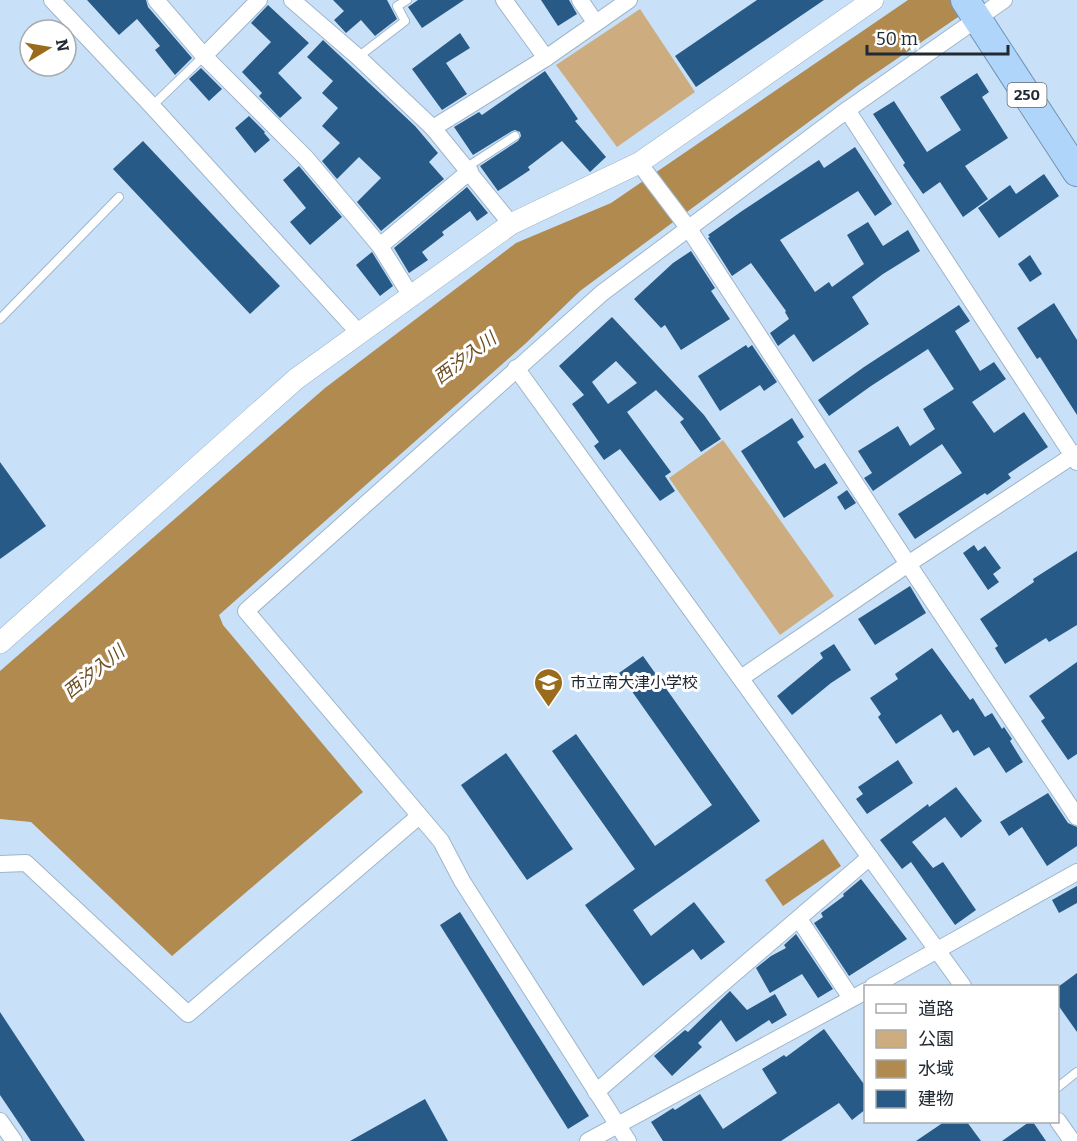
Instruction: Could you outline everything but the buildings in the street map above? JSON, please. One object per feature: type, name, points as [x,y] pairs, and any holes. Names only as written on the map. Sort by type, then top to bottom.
[{"type":"highway","name":"250","points":[[971,9],[1077,172]]},
{"type":"street","points":[[52,0],[359,333]]},
{"type":"street","points":[[156,0],[204,56],[306,158],[380,246],[411,296]]},
{"type":"street","points":[[204,56],[259,0]]},
{"type":"street","points":[[292,0],[358,57],[433,128],[469,169],[511,224]]},
{"type":"street","points":[[504,0],[546,58]]},
{"type":"street","points":[[580,0],[595,22]]},
{"type":"street","points":[[433,128],[546,58],[629,0]]},
{"type":"street","points":[[0,643],[296,380],[359,333],[511,224],[639,163],[873,0]]},
{"type":"street","points":[[628,1141],[462,881],[441,841],[418,817],[246,610],[602,293],[847,110],[971,9],[1004,0]]},
{"type":"street","points":[[741,678],[908,564],[1076,457],[847,110]]},
{"type":"street","points":[[639,163],[689,229],[1077,817]]},
{"type":"street","points":[[380,246],[469,169]]},
{"type":"street","points":[[516,368],[962,985]]},
{"type":"street","points":[[0,864],[26,863],[188,1014],[418,817]]},
{"type":"street","points":[[596,1092],[870,857]]},
{"type":"street","points":[[877,985],[1077,872]]},
{"type":"street","points":[[588,1141],[858,994],[799,919]]},
{"type":"street","points":[[0,1121],[14,1141]]},
{"type":"street","points":[[1059,1122],[1072,1141]]},
{"type":"lane","points":[[358,57],[405,21],[397,6],[407,0]]},
{"type":"lane","points":[[152,106],[204,56]]},
{"type":"lane","points":[[469,169],[515,136]]},
{"type":"lane","points":[[0,319],[119,197]]},
{"type":"lane","points":[[1059,1086],[1077,1072]]},
{"type":"green space","points":[[640,9],[695,92],[617,147],[556,65]]},
{"type":"green space","points":[[723,440],[834,596],[780,635],[669,478]]},
{"type":"water","name":"西汐入川","points":[[908,0],[983,0],[860,84],[580,291],[525,344],[219,615],[223,625],[363,792],[172,956],[31,822],[0,819],[0,671],[325,388],[516,243],[611,203]]},
{"type":"water","points":[[823,839],[841,866],[783,906],[765,880]]},
{"type":"place","name":"市立南大津小学校","points":[[549,708]]}]
